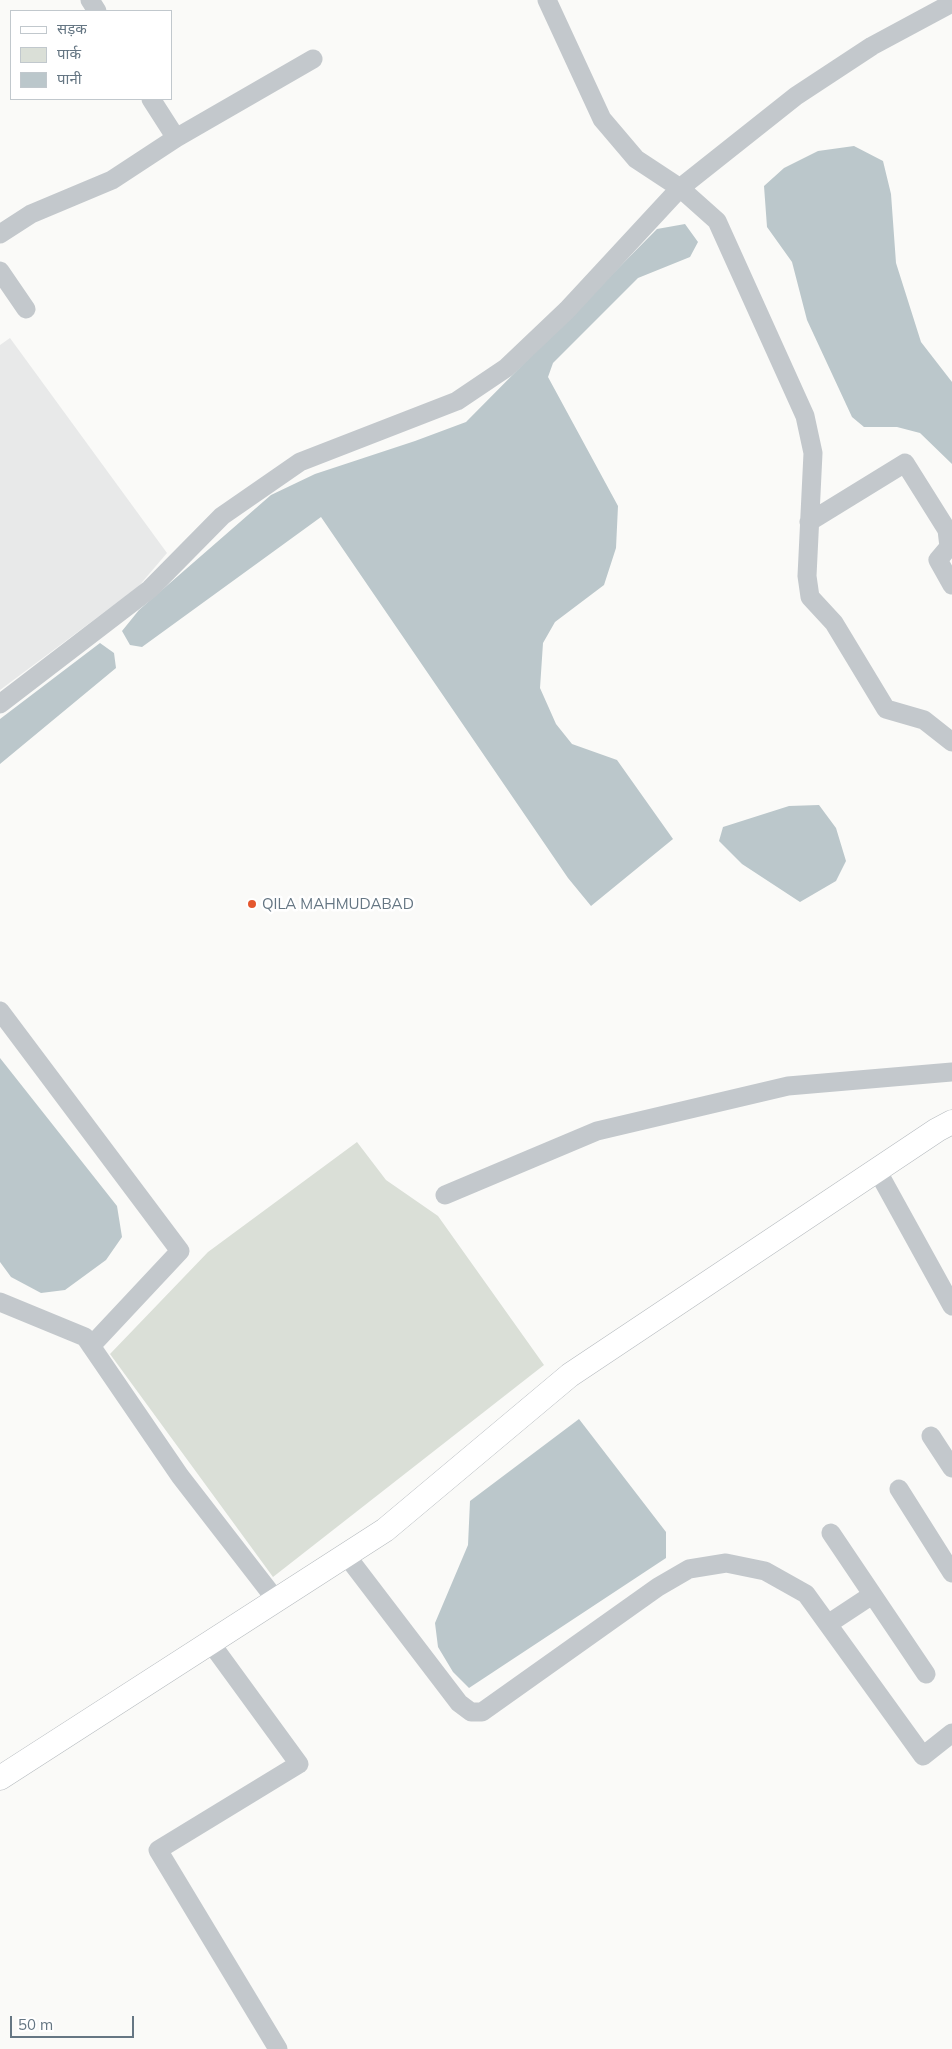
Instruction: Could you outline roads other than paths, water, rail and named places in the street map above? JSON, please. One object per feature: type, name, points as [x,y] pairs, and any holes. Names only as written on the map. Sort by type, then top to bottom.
[{"type":"main road","points":[[0,1778],[385,1530],[570,1375],[937,1130],[952,1122]]},
{"type":"street","points":[[547,0],[602,118],[636,159],[680,188],[717,222],[805,416],[813,453],[807,576],[810,597],[834,623],[886,709],[924,720],[952,742]]},
{"type":"street","points":[[0,704],[150,589],[222,516],[300,462],[457,402],[506,368],[566,310],[680,188],[796,96],[872,46],[951,6]]},
{"type":"street","points":[[0,234],[31,214],[112,180],[176,138],[314,59]]},
{"type":"street","points":[[152,100],[176,138]]},
{"type":"street","points":[[0,271],[26,309]]},
{"type":"street","points":[[809,522],[905,463],[947,530],[948,547],[938,560],[952,585]]},
{"type":"street","points":[[0,1012],[180,1251],[91,1346]]},
{"type":"street","points":[[445,1195],[597,1131],[788,1086],[952,1072]]},
{"type":"street","points":[[877,1170],[952,1306]]},
{"type":"street","points":[[0,1302],[85,1337],[180,1476],[276,1600]]},
{"type":"street","points":[[931,1436],[952,1468]]},
{"type":"street","points":[[898,1489],[952,1573]]},
{"type":"street","points":[[831,1533],[926,1674]]},
{"type":"street","points":[[346,1555],[459,1703],[471,1712],[482,1712],[658,1587],[689,1569],[726,1563],[765,1571],[806,1594],[923,1756],[952,1733]]},
{"type":"street","points":[[828,1624],[872,1595]]},
{"type":"street","points":[[210,1642],[299,1764],[158,1850],[278,2049]]},
{"type":"water","points":[[854,146],[883,161],[891,194],[896,263],[921,342],[952,382],[952,464],[920,433],[897,427],[864,427],[852,417],[807,320],[792,262],[767,227],[764,186],[784,168],[818,151]]},
{"type":"water","points":[[685,224],[698,242],[690,257],[638,278],[553,363],[548,377],[618,506],[616,548],[604,585],[555,622],[543,643],[540,688],[556,724],[572,744],[617,760],[673,839],[591,906],[568,878],[321,517],[142,647],[130,645],[122,631],[139,610],[271,495],[315,474],[466,422],[657,229]]},
{"type":"water","points":[[100,643],[114,653],[116,668],[0,764],[0,719]]},
{"type":"water","points":[[819,805],[836,828],[846,861],[836,881],[800,902],[742,864],[719,841],[723,827],[789,806]]},
{"type":"water","points":[[0,1058],[117,1206],[122,1237],[106,1260],[65,1290],[41,1293],[11,1277],[0,1262]]},
{"type":"water","points":[[579,1419],[666,1532],[666,1558],[469,1688],[453,1672],[438,1647],[435,1623],[468,1545],[470,1501]]},
{"type":"place","name":"QILA MAHMUDABAD","points":[[252,904]]}]
